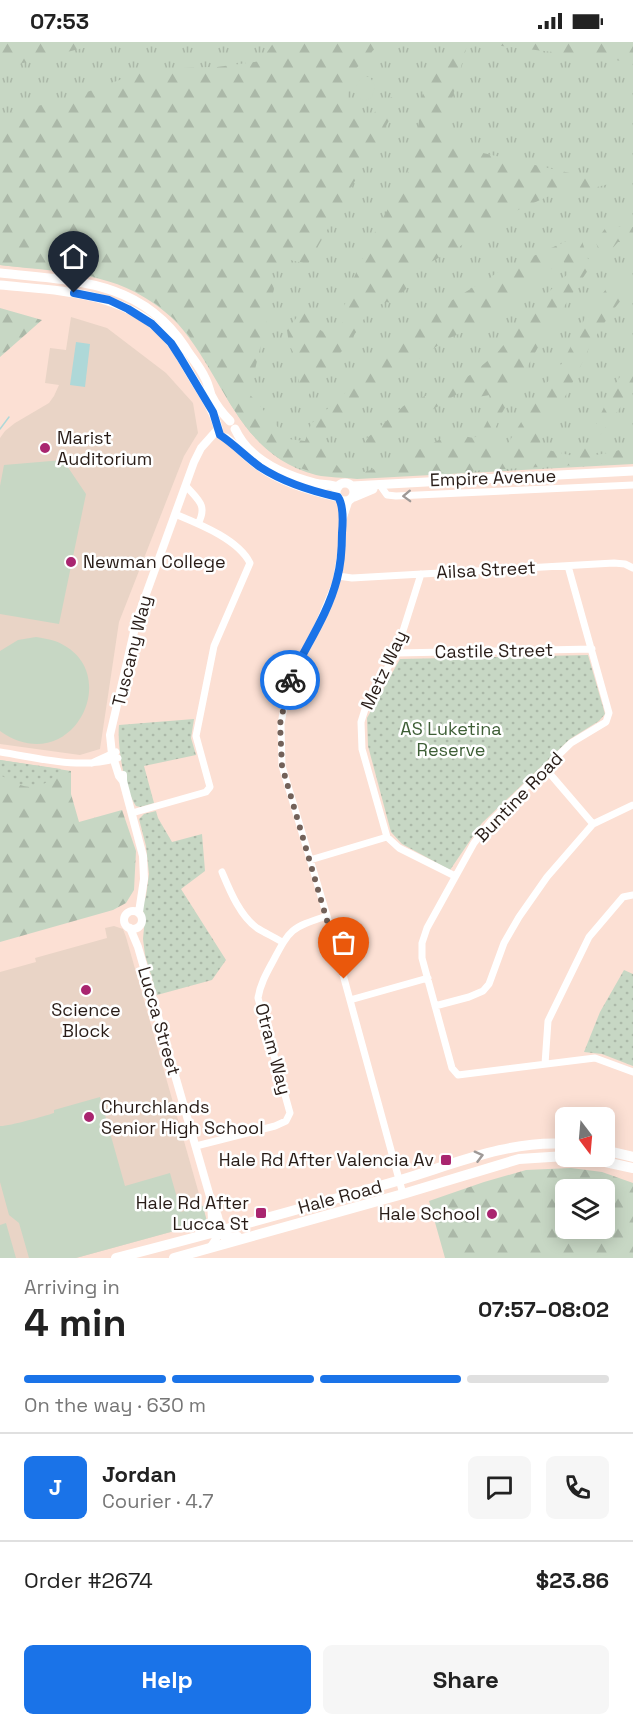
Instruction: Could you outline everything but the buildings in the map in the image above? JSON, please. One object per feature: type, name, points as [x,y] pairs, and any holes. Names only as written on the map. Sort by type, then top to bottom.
[{"type":"main road","name":"Empire Avenue","points":[[0,273],[84,282],[116,291],[142,303],[176,333],[207,381],[216,404],[233,425],[246,447],[274,467],[344,496],[382,488],[544,483],[633,477]]},
{"type":"main road","points":[[0,285],[97,297],[128,309],[152,324],[171,343],[213,412],[221,433],[248,458],[272,474],[304,487],[344,496],[355,493],[352,486]]},
{"type":"main road","points":[[223,422],[233,425],[231,437],[221,433],[223,422]]},
{"type":"main road","name":"Empire Avenue","points":[[344,496],[345,483],[352,486],[544,483],[633,471]]},
{"type":"main road","name":"Hale Road","points":[[116,1258],[399,1180],[479,1155],[516,1147],[555,1145]]},
{"type":"main road","points":[[615,1153],[633,1157]]},
{"type":"main road","name":"Hale Road","points":[[174,1258],[519,1159],[555,1157]]},
{"type":"main road","points":[[615,1164],[633,1168]]},
{"type":"street","name":"Tuscany Way","points":[[134,912],[144,879],[143,856],[123,781],[119,776],[111,735],[137,619],[175,514],[201,448],[221,433]]},
{"type":"street","points":[[544,483],[633,485]]},
{"type":"street","points":[[186,486],[202,506],[203,513],[198,524]]},
{"type":"street","points":[[344,496],[338,576],[319,623],[288,685],[280,724],[282,766],[327,916],[403,1194]]},
{"type":"street","points":[[132,813],[206,792],[210,787],[196,736],[214,646],[250,563],[246,555],[216,532],[175,514]]},
{"type":"street","name":"Ailsa Street","points":[[338,576],[352,578],[614,563],[625,564],[633,568]]},
{"type":"street","name":"Buntine Road","points":[[568,566],[609,713],[606,722],[571,743],[492,820],[474,843],[427,928],[422,943],[422,958],[452,1068],[458,1076],[595,1058],[633,1072]]},
{"type":"street","name":"Metz Way","points":[[387,837],[362,749],[361,722],[366,706],[396,653],[421,574]]},
{"type":"street","name":"Castile Street","points":[[396,653],[592,649]]},
{"type":"street","points":[[0,752],[76,764],[99,763],[115,756]]},
{"type":"street","points":[[545,768],[593,824]]},
{"type":"street","points":[[435,1006],[483,991],[489,984],[504,943],[547,877],[593,824],[633,806]]},
{"type":"street","points":[[310,860],[387,837],[399,848],[455,876]]},
{"type":"street","points":[[222,872],[232,894],[248,919],[256,927],[282,942]]},
{"type":"street","points":[[545,1064],[548,1021],[589,938],[623,897],[633,895]]},
{"type":"street","points":[[134,912],[142,918],[135,928],[126,925],[124,918],[134,912]]},
{"type":"street","name":"Otram Way","points":[[196,1146],[275,1126],[286,1120],[290,1113],[258,998],[260,986],[282,942],[290,933],[302,924],[327,916]]},
{"type":"street","name":"Lucca Street","points":[[135,928],[138,946],[211,1200],[220,1218],[219,1230]]},
{"type":"street","points":[[350,1000],[428,978]]},
{"type":"street","points":[[219,1230],[224,1237],[255,1235]]},
{"type":"street","points":[[210,1248],[219,1230]]},
{"type":"street","points":[[152,1258],[153,1251],[160,1246]]},
{"type":"shaded area","name":"Newman College","points":[[71,317],[107,328],[166,373],[193,403],[198,433],[184,456],[119,622],[100,749],[80,755],[0,744],[0,438],[15,423],[49,403],[54,396],[59,385],[45,383],[50,348],[66,350]]},
{"type":"shaded area","name":"Churchlands Senior High School","points":[[114,926],[123,929],[126,937],[207,1222],[76,1258],[0,1258],[0,972],[36,962],[35,958],[107,938],[105,928]]},
{"type":"green space","points":[[0,42],[633,42],[633,464],[357,479],[316,475],[290,465],[268,450],[250,432],[194,345],[178,324],[156,305],[109,281],[73,273],[0,265]]},
{"type":"green space","points":[[0,42],[107,42],[0,71]]},
{"type":"green space","points":[[274,42],[381,42],[351,74],[347,101],[353,118],[370,120],[381,102],[394,96],[391,117],[308,264],[290,260],[271,274],[274,289],[253,378],[246,390],[288,439],[305,441],[311,424],[434,311],[502,270],[580,235],[588,259],[594,261],[542,340],[502,413],[489,442],[504,450],[539,393],[563,362],[587,314],[613,280],[633,285],[610,314],[591,344],[568,392],[541,432],[540,448],[573,456],[583,445],[592,448],[592,455],[633,447],[633,462],[357,477],[306,470],[270,452],[254,436],[240,418],[192,340],[174,319],[151,301],[109,280],[73,272],[0,265],[0,116],[79,95],[149,69],[217,67],[261,61]],"holes":[[[563,261],[570,272],[540,300],[497,353],[473,373],[437,396],[425,396],[407,403],[366,439],[362,451],[367,455],[378,450],[394,434],[470,386],[476,391],[477,397],[490,395],[493,410],[480,435],[473,438],[450,433],[427,447],[410,452],[397,460],[389,459],[374,469],[343,473],[336,464],[338,455],[334,453],[333,448],[336,445],[323,441],[329,429],[348,415],[363,391],[386,383],[444,341],[477,325],[518,292]]]},
{"type":"green space","points":[[452,42],[468,42],[442,135],[453,146],[613,183],[585,190],[560,191],[518,210],[475,238],[418,269],[409,286],[392,303],[386,302],[369,310],[357,331],[304,401],[297,399],[300,366],[289,344],[287,330],[305,307],[319,329],[332,338],[343,322],[346,296],[369,243],[414,162],[422,96],[430,73]]},
{"type":"green space","points":[[468,42],[633,42],[633,64],[612,59]]},
{"type":"green space","points":[[363,77],[370,77],[375,86],[372,97],[365,101],[358,98],[356,92],[357,84]]},
{"type":"green space","points":[[607,226],[633,227],[633,251],[629,242],[618,242],[611,250],[599,248],[595,242]]},
{"type":"green space","points":[[0,308],[42,320],[0,357]]},
{"type":"green space","points":[[633,355],[633,390],[600,435],[592,433],[612,390]]},
{"type":"green space","points":[[63,460],[86,494],[59,624],[0,614],[0,486],[4,465]]},
{"type":"green space","points":[[36,637],[55,641],[77,655],[87,674],[89,695],[82,716],[68,732],[49,742],[26,743],[0,731],[0,651],[18,640]]},
{"type":"green space","name":"AS Luketina Reserve","points":[[588,655],[605,714],[599,721],[570,739],[482,823],[450,870],[402,844],[391,832],[368,746],[367,718],[400,659]]},
{"type":"green space","points":[[194,719],[191,738],[196,755],[144,766],[154,803],[136,806],[122,767],[119,725]]},
{"type":"green space","points":[[0,760],[71,771],[71,794],[79,822],[122,810],[136,851],[134,890],[126,903],[113,910],[0,942]]},
{"type":"green space","points":[[0,760],[61,769],[46,783],[32,787],[25,786],[0,775]]},
{"type":"green space","points":[[156,811],[172,842],[202,834],[205,871],[181,889],[226,960],[212,980],[157,995],[145,955],[143,939],[145,917],[142,908],[149,874],[146,846],[139,819],[144,814]]},
{"type":"green space","points":[[624,970],[633,974],[633,1066],[602,1054],[584,1052],[600,1012]]},
{"type":"green space","points":[[100,1097],[125,1186],[170,1173],[181,1212],[203,1206],[207,1222],[76,1258],[29,1258],[19,1223],[9,1215],[0,1182],[0,1126],[54,1113],[54,1110]]},
{"type":"green space","name":"Hale School","points":[[571,1168],[602,1172],[633,1183],[633,1258],[445,1258],[429,1201],[526,1170]]},
{"type":"green space","points":[[6,1223],[16,1258],[0,1258],[0,1225]]},
{"type":"water","points":[[76,342],[90,344],[85,387],[70,385]]},
{"type":"waterway","points":[[0,429],[9,417]]},
{"type":"way so far","points":[[290,680],[280,724],[282,766],[344,979]]},
{"type":"place","name":"Marist Auditorium","points":[[45,448]]},
{"type":"place","name":"Newman College","points":[[71,562]]},
{"type":"place","name":"Science Block","points":[[86,990]]},
{"type":"place","name":"Churchlands Senior High School","points":[[89,1117]]},
{"type":"place","name":"Hale Rd After Valencia Av","points":[[446,1160]]},
{"type":"place","name":"Hale Rd After Lucca St","points":[[261,1213]]},
{"type":"place","name":"Hale School","points":[[492,1214]]},
{"type":"route","points":[[74,293],[109,300],[152,324],[171,343],[180,357],[213,412],[220,435],[231,441],[248,458],[272,474],[338,497],[340,500],[343,519],[338,576],[319,623],[290,680]]}]
